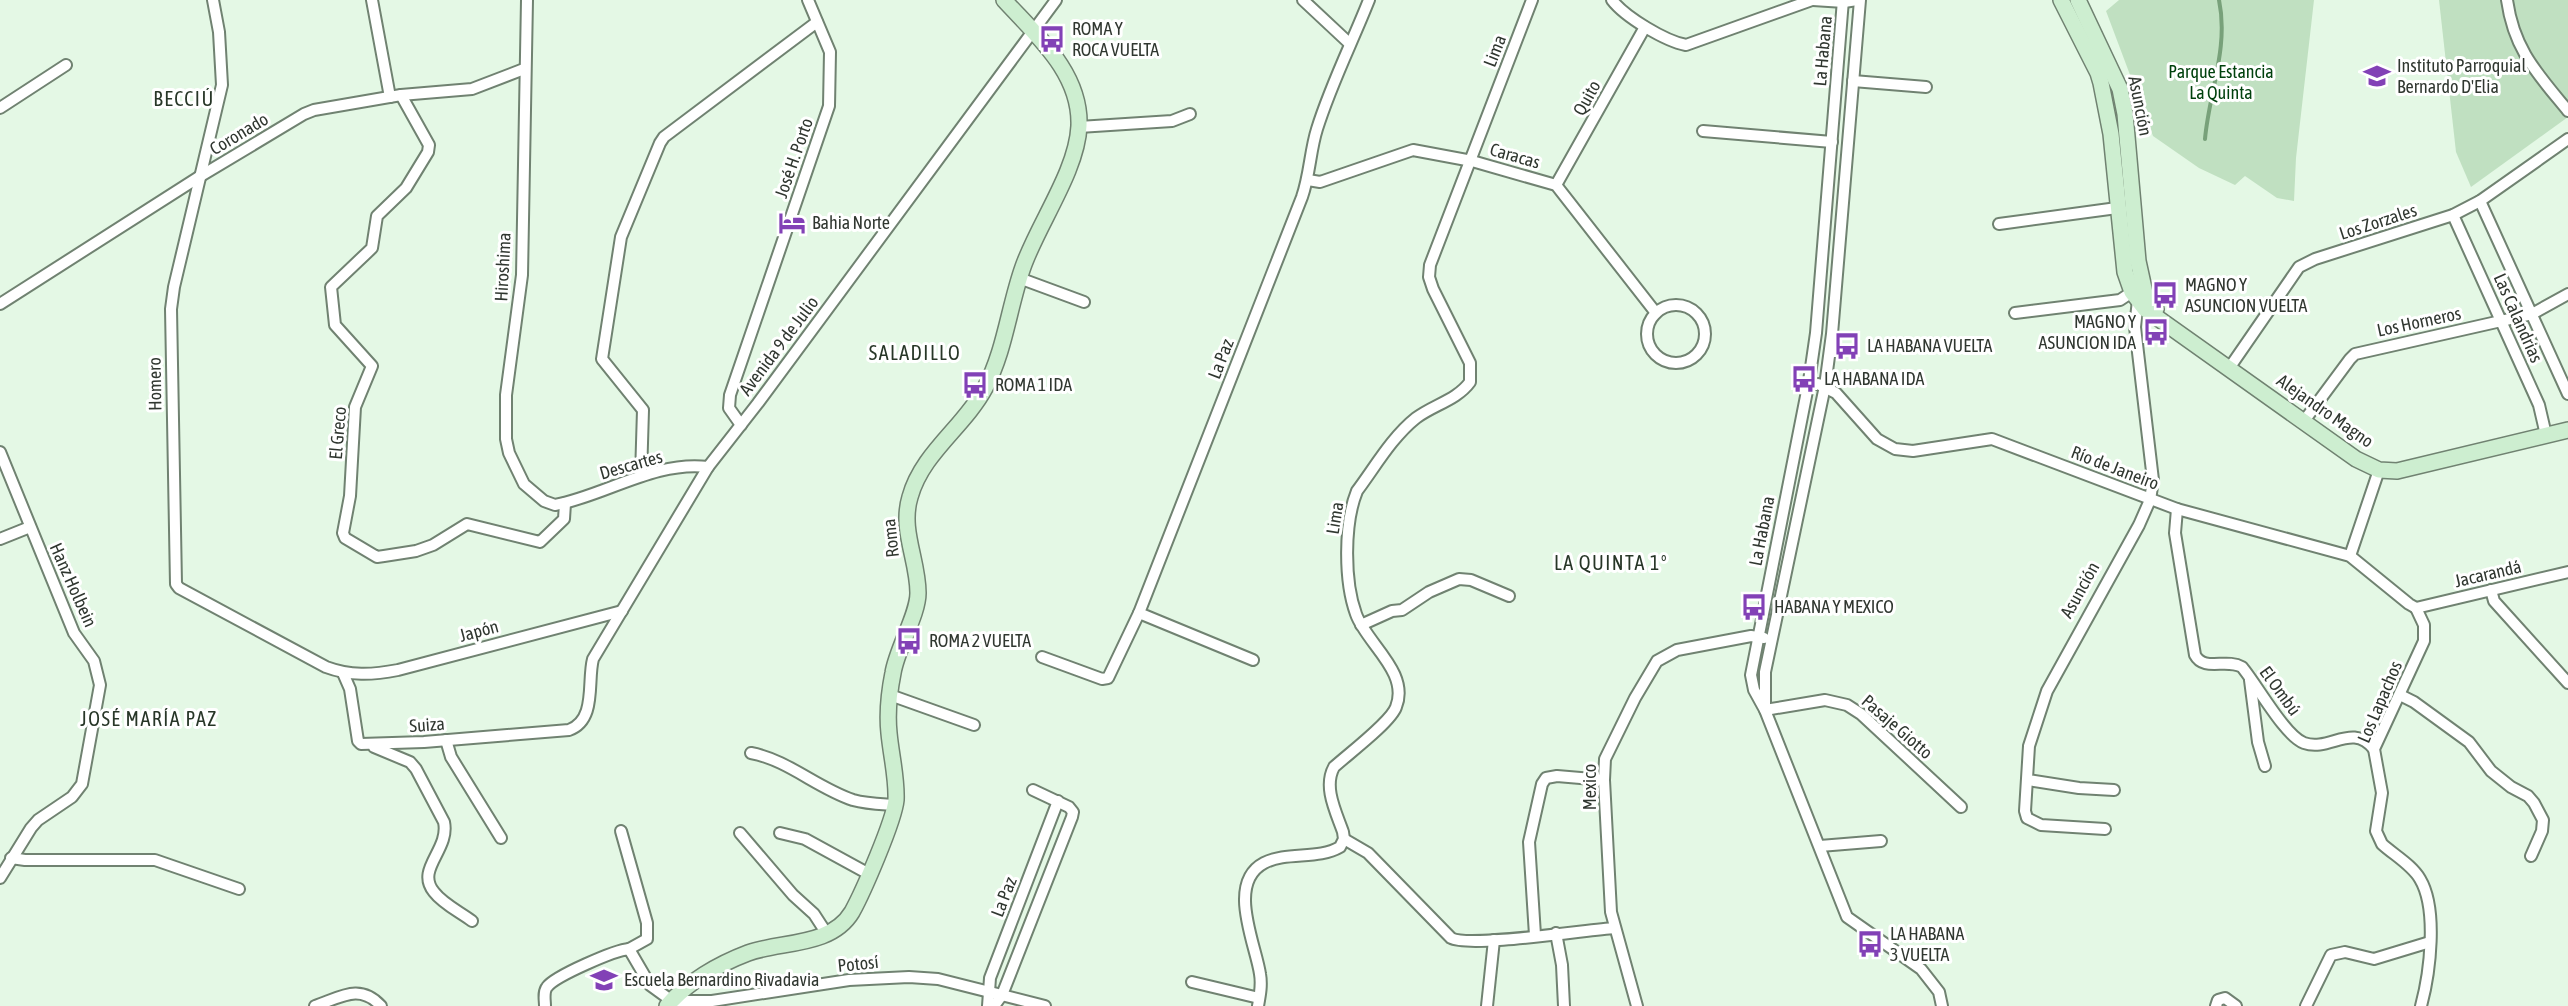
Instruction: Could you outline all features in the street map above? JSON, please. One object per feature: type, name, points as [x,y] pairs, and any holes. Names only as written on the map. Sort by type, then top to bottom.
[{"type":"main road","name":"Roma","points":[[669,1003],[699,978],[748,953],[827,934],[838,928],[851,913],[869,874],[895,805],[896,788],[888,721],[890,695],[897,654],[918,594],[907,533],[906,513],[909,500],[914,484],[933,454],[968,413],[985,388],[997,357],[1019,278],[1072,158],[1079,127],[1072,86],[1062,66],[1004,0]]},
{"type":"main road","name":"Asunción","points":[[2061,0],[2077,8],[2120,89],[2125,114],[2138,261],[2145,293],[2156,309],[2179,332]]},
{"type":"main road","name":"Asunción","points":[[2077,8],[2101,83],[2110,135],[2125,272],[2135,296]]},
{"type":"main road","points":[[2135,296],[2145,309],[2179,332]]},
{"type":"main road","name":"Alejandro Magno","points":[[2179,332],[2356,459],[2379,470],[2397,471],[2568,430]]},
{"type":"street","name":"Homero","points":[[213,0],[219,32],[222,85],[199,177],[171,309],[176,584],[179,588],[326,667],[343,673]]},
{"type":"street","name":"El Greco","points":[[372,0],[396,96],[429,145],[428,152],[406,188],[377,216],[372,248],[332,287],[335,325],[372,366],[355,407],[350,496],[343,533],[345,538],[377,557],[416,551],[433,545],[467,524],[540,542],[564,519],[565,503]]},
{"type":"street","name":"Hiroshima","points":[[527,0],[522,274],[506,395],[506,440],[508,453],[524,484],[544,501],[555,505],[565,503]]},
{"type":"street","name":"José H. Porto","points":[[741,425],[729,408],[730,395],[829,106],[830,52],[808,0]]},
{"type":"street","name":"Avenida 9 de Julio","points":[[569,730],[581,723],[589,704],[592,659],[708,467],[1056,0]]},
{"type":"street","points":[[1303,0],[1349,43]]},
{"type":"street","name":"La Paz","points":[[1042,657],[1102,679],[1112,675],[1139,613],[1308,180],[1318,127],[1349,43],[1369,0]]},
{"type":"street","name":"Lima","points":[[1344,839],[1329,789],[1329,776],[1334,767],[1389,717],[1398,702],[1396,679],[1389,664],[1361,625],[1353,603],[1347,558],[1354,500],[1357,491],[1409,425],[1416,418],[1464,389],[1470,382],[1470,363],[1439,304],[1430,277],[1430,265],[1532,0]]},
{"type":"street","points":[[1612,0],[1617,7],[1645,27],[1679,44],[1694,44],[1812,0],[1858,0],[1832,334],[1825,386],[1765,672],[1765,710]]},
{"type":"street","points":[[2507,0],[2515,38],[2521,49],[2568,111]]},
{"type":"street","name":"La Habana","points":[[1844,1],[1816,333],[1809,381],[1751,675],[1754,690],[1765,710],[1847,917],[1921,969],[1939,992],[1942,1006]]},
{"type":"street","points":[[641,476],[643,410],[639,402],[605,365],[602,354],[621,237],[664,137],[817,22]]},
{"type":"street","name":"Quito","points":[[1556,184],[1645,27]]},
{"type":"street","points":[[0,108],[66,65]]},
{"type":"street","name":"Coronado","points":[[0,304],[199,177],[304,114],[314,110],[396,96],[472,89],[524,69]]},
{"type":"street","points":[[1853,81],[1926,87]]},
{"type":"street","points":[[1079,127],[1172,122],[1190,114]]},
{"type":"street","points":[[1704,131],[1832,142]]},
{"type":"street","name":"Los Zorzales","points":[[2230,367],[2299,267],[2314,259],[2453,215],[2480,201],[2568,139]]},
{"type":"street","name":"Caracas","points":[[1308,180],[1320,182],[1413,150],[1472,160],[1556,184],[1656,313]]},
{"type":"street","name":"Las Calandrias","points":[[2480,201],[2568,394]]},
{"type":"street","points":[[1999,224],[2117,208]]},
{"type":"street","name":"Las Calandrias","points":[[2453,215],[2539,405],[2546,435]]},
{"type":"street","points":[[1019,278],[1084,302]]},
{"type":"street","name":"Los Horneros","points":[[2304,421],[2355,354],[2532,314],[2568,294]]},
{"type":"street","points":[[2015,312],[2120,300],[2135,296]]},
{"type":"street","name":"Asunción","points":[[2104,829],[2041,825],[2027,818],[2025,811],[2029,746],[2052,681],[2139,525],[2150,500],[2153,480],[2135,327],[2135,296]]},
{"type":"street","points":[[1674,305],[1693,310],[1705,326],[1704,345],[1699,354],[1682,364],[1673,364],[1656,356],[1650,348],[1647,330],[1656,313],[1674,305]]},
{"type":"street","name":"Río de Janeiro","points":[[1809,381],[1825,386],[1836,393],[1877,439],[1895,449],[1913,451],[1992,439],[2177,509],[2350,556],[2416,608]]},
{"type":"street","name":"Hanz Holbein","points":[[0,878],[38,820],[72,797],[82,784],[100,685],[94,661],[74,633],[1,459]]},
{"type":"street","name":"Descartes","points":[[565,503],[641,476],[695,465],[708,467]]},
{"type":"street","points":[[2350,556],[2379,470]]},
{"type":"street","name":"El Ombú","points":[[2177,509],[2175,533],[2198,662],[2236,664],[2250,677],[2297,739],[2313,745],[2353,737],[2367,741],[2374,749]]},
{"type":"street","points":[[0,539],[30,527]]},
{"type":"street","name":"Jacarandá","points":[[2416,608],[2568,572]]},
{"type":"street","points":[[1361,625],[1402,610],[1429,592],[1459,579],[1471,580],[1509,596]]},
{"type":"street","points":[[2491,590],[2499,606],[2568,683]]},
{"type":"street","name":"Los Lapachos","points":[[2416,608],[2424,626],[2424,641],[2374,749],[2382,793],[2376,831],[2378,838],[2420,879],[2430,918],[2428,979],[2421,1006]]},
{"type":"street","name":"Japón","points":[[343,673],[366,675],[398,670],[622,611]]},
{"type":"street","points":[[1139,613],[1252,660]]},
{"type":"street","name":"Mexico","points":[[1637,1006],[1611,912],[1604,780],[1605,759],[1635,698],[1657,662],[1677,650],[1758,636],[1771,640]]},
{"type":"street","points":[[343,673],[350,689],[358,741],[410,762],[444,822],[445,840],[429,869],[429,885],[434,893],[472,921]]},
{"type":"street","points":[[2250,677],[2258,742],[2265,766]]},
{"type":"street","points":[[890,695],[975,725]]},
{"type":"street","points":[[2400,695],[2414,702],[2469,742],[2500,779],[2534,802],[2543,820],[2542,831],[2531,856]]},
{"type":"street","name":"Pasaje Giotto","points":[[1765,710],[1826,700],[1846,705],[1861,714],[1961,807]]},
{"type":"street","name":"Suiza","points":[[368,744],[569,730]]},
{"type":"street","points":[[446,740],[452,757],[501,838]]},
{"type":"street","points":[[751,753],[767,756],[851,799],[870,804],[895,805]]},
{"type":"street","points":[[1536,935],[1529,842],[1542,784],[1546,778],[1557,776],[1604,780]]},
{"type":"street","points":[[2028,780],[2079,788],[2114,790]]},
{"type":"street","points":[[994,1006],[1002,994],[1073,812],[1069,807],[1033,790]]},
{"type":"street","name":"La Paz","points":[[988,1006],[990,978],[1058,801]]},
{"type":"street","points":[[545,1006],[545,994],[549,985],[603,956],[629,949],[647,939],[647,923],[621,831]]},
{"type":"street","points":[[740,833],[793,895],[814,914],[827,934]]},
{"type":"street","points":[[780,833],[805,839],[869,874]]},
{"type":"street","points":[[1192,982],[1259,1002],[1260,975],[1245,914],[1246,894],[1253,875],[1265,862],[1334,850],[1340,847],[1344,839],[1368,853],[1451,938],[1465,942],[1614,928]]},
{"type":"street","points":[[1820,846],[1881,842]]},
{"type":"street","points":[[11,858],[155,860],[239,889]]},
{"type":"street","points":[[1556,933],[1562,965],[1564,1006]]},
{"type":"street","points":[[1487,1006],[1494,940]]},
{"type":"street","points":[[2306,1006],[2331,955],[2345,952],[2374,959],[2430,942]]},
{"type":"street","points":[[629,949],[650,985],[669,1003]]},
{"type":"street","name":"Potosí","points":[[669,1003],[712,1000],[849,980],[894,977],[938,979],[1045,1006]]},
{"type":"street","points":[[315,1006],[352,993],[362,992],[373,997],[381,1006]]},
{"type":"street","points":[[2216,1006],[2218,1000],[2225,998],[2236,1006]]},
{"type":"green space","name":"Parque Estancia La Quinta","points":[[2119,0],[2314,0],[2296,158],[2294,201],[2277,198],[2245,176],[2235,185],[2199,168],[2153,136],[2106,11]]},
{"type":"green space","points":[[2439,0],[2568,0],[2568,117],[2471,187],[2456,152]]},
{"type":"waterway","points":[[2205,139],[2222,35],[2219,0]]},
{"type":"place","name":"ROMA Y ROCA VUELTA","points":[[1052,39]]},
{"type":"place","name":"Instituto Parroquial Bernardo D'Elia","points":[[2377,76]]},
{"type":"place","name":"Bahia Norte","points":[[792,223]]},
{"type":"place","name":"MAGNO Y ASUNCION VUELTA","points":[[2165,295]]},
{"type":"place","name":"MAGNO Y ASUNCION IDA","points":[[2156,332]]},
{"type":"place","name":"LA HABANA VUELTA","points":[[1847,346]]},
{"type":"place","name":"LA HABANA IDA","points":[[1804,379]]},
{"type":"place","name":"ROMA 1 IDA","points":[[975,385]]},
{"type":"place","name":"HABANA Y MEXICO","points":[[1754,607]]},
{"type":"place","name":"ROMA 2 VUELTA","points":[[909,641]]},
{"type":"place","name":"LA HABANA 3 VUELTA","points":[[1870,944]]},
{"type":"place","name":"Escuela Bernardino Rivadavia","points":[[604,980]]},
{"type":"district","name":"BECCIÚ","points":[[184,99]]},
{"type":"district","name":"SALADILLO","points":[[915,353]]},
{"type":"district","name":"LA QUINTA 1°","points":[[1611,563]]},
{"type":"district","name":"JOSÉ MARÍA PAZ","points":[[149,719]]}]
